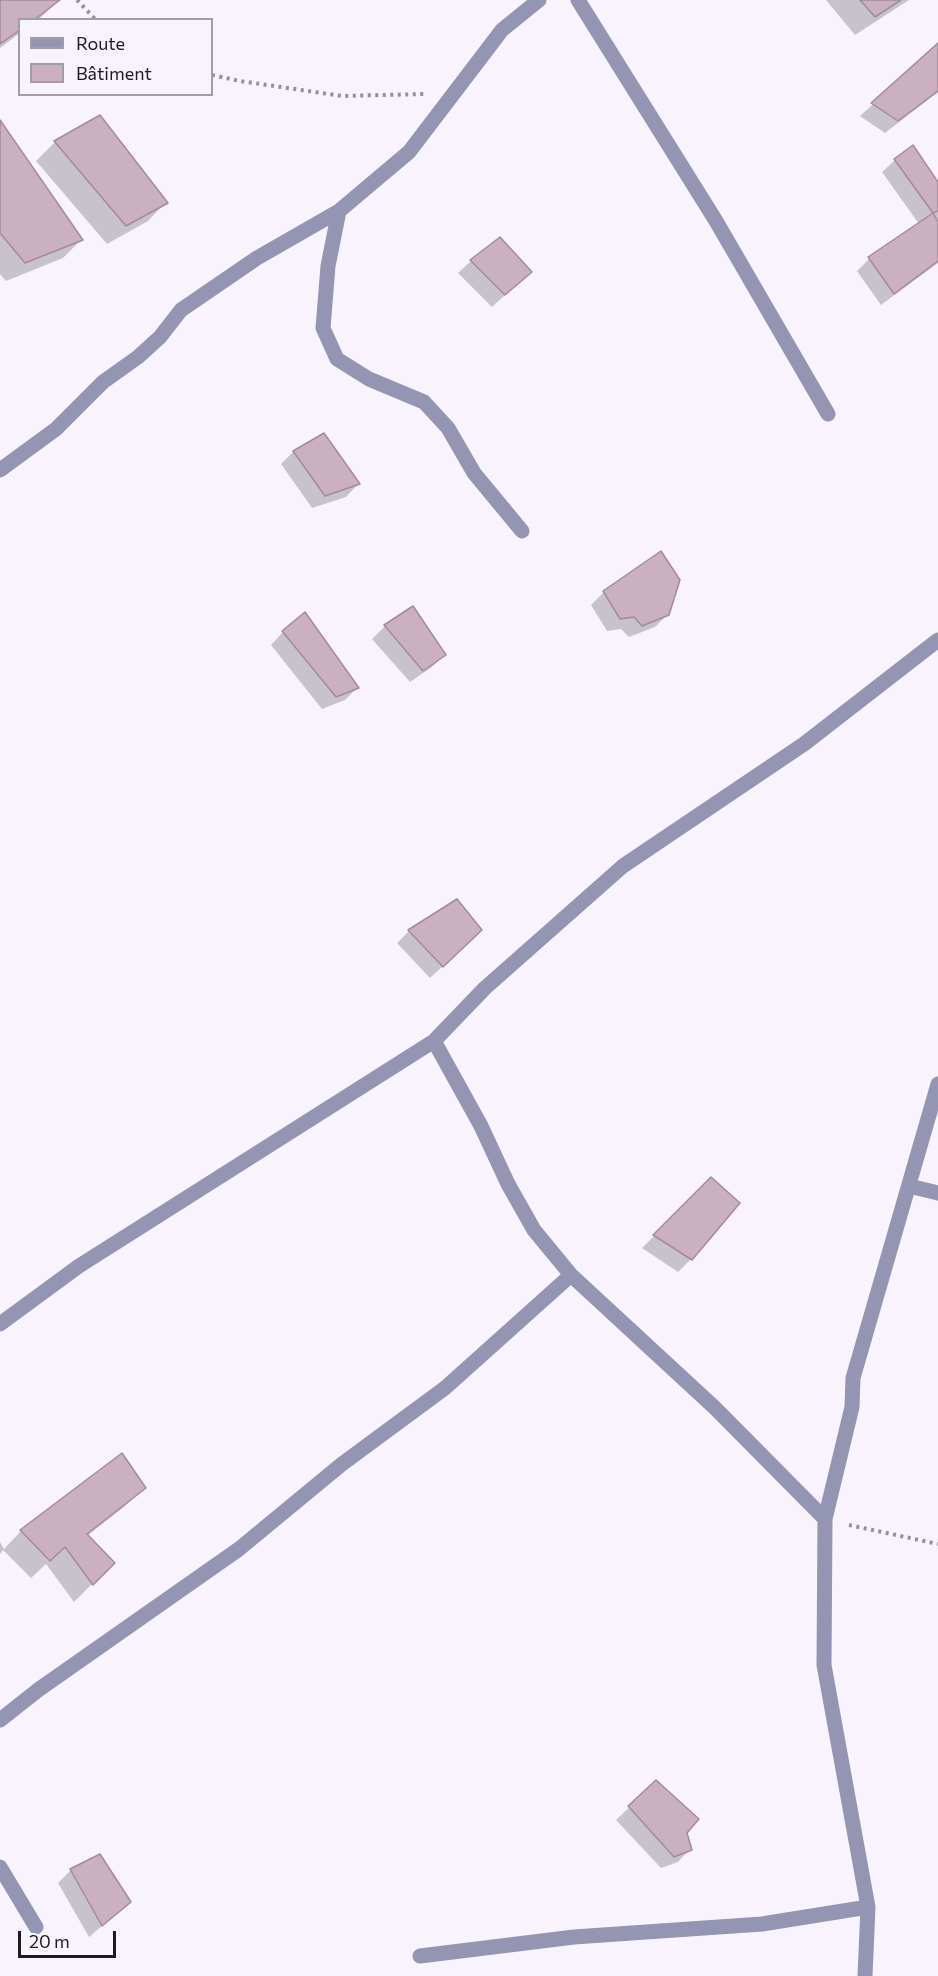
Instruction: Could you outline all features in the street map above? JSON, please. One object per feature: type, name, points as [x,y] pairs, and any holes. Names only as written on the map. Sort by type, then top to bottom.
[{"type":"street","points":[[0,470],[56,429],[103,382],[138,357],[160,337],[181,310],[257,258],[339,211],[409,152],[502,30],[539,0]]},
{"type":"street","points":[[578,0],[716,221],[828,414]]},
{"type":"street","points":[[339,211],[328,266],[323,328],[337,359],[369,379],[424,402],[448,428],[474,473],[522,531]]},
{"type":"street","points":[[0,1324],[79,1266],[434,1041],[485,988],[623,866],[804,744],[938,640]]},
{"type":"street","points":[[434,1041],[481,1126],[507,1184],[534,1230],[571,1275],[715,1408],[825,1519]]},
{"type":"street","points":[[865,1976],[868,1907],[824,1665],[825,1519],[852,1407],[853,1378],[938,1084]]},
{"type":"street","points":[[909,1186],[938,1192]]},
{"type":"street","points":[[0,1720],[38,1690],[239,1549],[342,1464],[445,1388],[571,1275]]},
{"type":"street","points":[[0,1868],[36,1927]]},
{"type":"street","points":[[420,1956],[574,1937],[762,1924],[868,1907]]},
{"type":"path","points":[[77,0],[94,18]]},
{"type":"path","points":[[213,75],[342,96],[455,93]]},
{"type":"path","points":[[825,1519],[938,1544]]},
{"type":"building","points":[[0,0],[60,0],[37,18],[18,18],[18,31],[0,44]]},
{"type":"building","points":[[860,0],[901,0],[875,17]]},
{"type":"building","points":[[938,43],[938,91],[898,121],[871,103]]},
{"type":"building","points":[[100,115],[168,203],[126,226],[54,141]]},
{"type":"building","points":[[0,120],[83,240],[25,263],[0,233]]},
{"type":"building","points":[[913,145],[938,182],[938,211],[933,213],[894,159]]},
{"type":"building","points":[[933,213],[938,222],[938,261],[894,294],[868,257]]},
{"type":"building","points":[[500,237],[532,272],[505,295],[470,260]]},
{"type":"building","points":[[324,433],[360,484],[325,496],[293,451]]},
{"type":"building","points":[[661,551],[680,580],[669,615],[642,626],[634,617],[620,619],[603,591]]},
{"type":"building","points":[[413,606],[446,655],[423,671],[384,625]]},
{"type":"building","points":[[305,612],[359,688],[336,697],[282,631]]},
{"type":"building","points":[[457,899],[482,930],[443,967],[408,930]]},
{"type":"building","points":[[711,1177],[740,1203],[692,1260],[653,1235]]},
{"type":"building","points":[[122,1453],[146,1488],[87,1534],[115,1563],[93,1585],[65,1547],[50,1561],[20,1530]]},
{"type":"building","points":[[656,1780],[699,1819],[687,1833],[692,1850],[674,1857],[628,1806]]},
{"type":"building","points":[[100,1854],[131,1902],[102,1926],[70,1869]]}]
